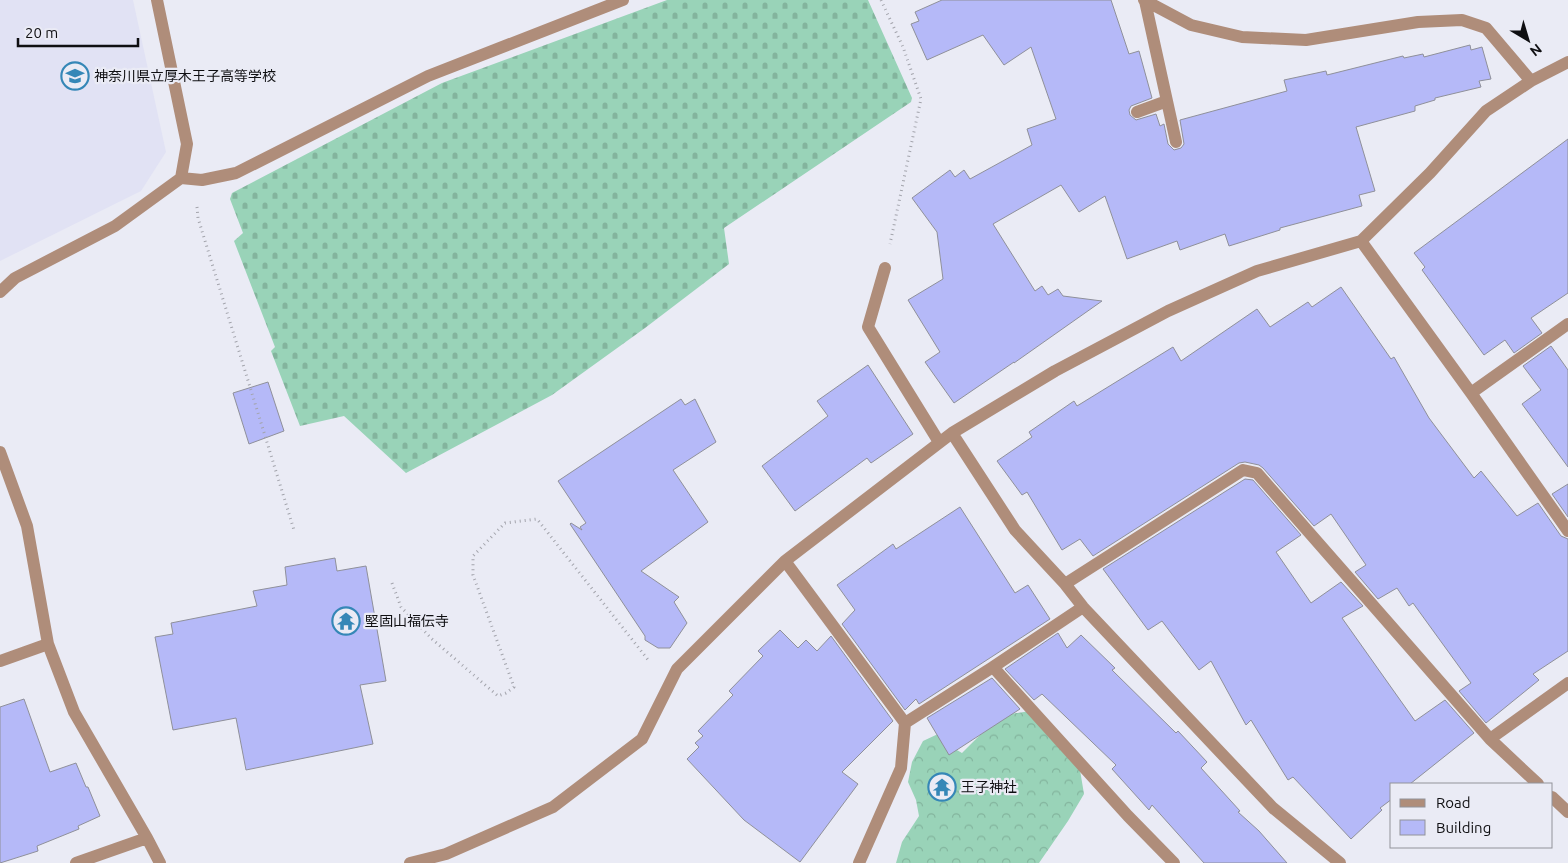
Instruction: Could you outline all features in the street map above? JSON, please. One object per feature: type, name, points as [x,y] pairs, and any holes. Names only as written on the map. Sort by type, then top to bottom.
[{"type":"street","points":[[157,0],[187,144],[180,178]]},
{"type":"street","points":[[0,292],[15,278],[115,226],[180,178],[202,180],[236,173],[428,76],[623,0]]},
{"type":"street","points":[[1145,0],[1191,26],[1242,37],[1306,40],[1418,22],[1462,20],[1486,28],[1531,81]]},
{"type":"street","points":[[1145,0],[1176,142]]},
{"type":"street","points":[[410,863],[446,854],[553,807],[642,739],[677,669],[785,561],[952,433],[1055,370],[1168,310],[1257,271],[1361,240],[1430,173],[1486,111],[1531,81],[1568,62]]},
{"type":"street","points":[[1137,112],[1167,101]]},
{"type":"street","points":[[1361,240],[1568,531]]},
{"type":"street","points":[[885,268],[868,327],[939,442]]},
{"type":"street","points":[[1471,393],[1568,324]]},
{"type":"street","points":[[952,433],[1016,530],[1065,584],[1083,607],[1274,808],[1340,863]]},
{"type":"street","points":[[0,452],[27,526],[48,644],[74,712],[160,863]]},
{"type":"street","points":[[1065,584],[1243,470],[1257,473],[1490,740],[1537,783]]},
{"type":"street","points":[[785,561],[905,723],[901,768],[859,863]]},
{"type":"street","points":[[905,723],[994,668],[1083,607]]},
{"type":"street","points":[[0,661],[48,644]]},
{"type":"street","points":[[994,668],[1128,816],[1174,863]]},
{"type":"street","points":[[1490,740],[1568,683]]},
{"type":"street","points":[[1553,798],[1568,812]]},
{"type":"street","points":[[76,863],[147,838]]},
{"type":"path","points":[[881,0],[903,47],[921,99],[885,268]]},
{"type":"path","points":[[194,179],[198,218],[294,530]]},
{"type":"path","points":[[392,583],[401,607],[432,639],[498,696],[506,694],[514,688],[473,575],[473,556],[505,523],[538,519],[668,686]]},
{"type":"shaded area","name":"神奈川県立厚木王子高等学校","points":[[0,0],[133,0],[166,152],[141,191],[0,261]]},
{"type":"green space","points":[[667,0],[868,0],[912,98],[911,102],[724,228],[729,264],[645,328],[552,395],[406,473],[344,416],[300,426],[271,351],[275,347],[234,241],[243,233],[230,199],[232,193],[442,83]]},
{"type":"green space","points":[[1030,711],[1080,770],[1084,794],[1039,863],[896,863],[902,842],[919,816],[916,800],[908,782],[912,762],[923,741],[938,734],[950,746],[962,753],[1004,715]]},
{"type":"building","points":[[942,0],[1111,0],[1129,54],[1139,51],[1152,98],[1131,106],[1129,110],[1130,115],[1136,120],[1156,114],[1160,126],[1164,124],[1168,144],[1174,150],[1181,148],[1184,144],[1180,120],[1287,91],[1284,80],[1326,71],[1327,75],[1403,56],[1404,58],[1423,54],[1424,57],[1470,45],[1471,50],[1482,47],[1491,79],[1479,81],[1481,87],[1435,98],[1435,100],[1415,106],[1415,111],[1356,127],[1375,191],[1359,195],[1362,206],[1280,228],[1280,230],[1229,246],[1225,234],[1180,250],[1177,241],[1127,259],[1105,196],[1079,212],[1061,185],[993,224],[1035,291],[1042,286],[1048,295],[1058,289],[1063,296],[1102,301],[954,403],[925,362],[940,352],[908,300],[943,279],[937,232],[912,198],[950,170],[955,177],[964,170],[970,179],[1032,145],[1027,129],[1056,119],[1031,47],[1004,65],[983,35],[927,60],[911,24],[919,21],[915,12]]},
{"type":"building","points":[[1568,139],[1568,293],[1531,318],[1542,333],[1514,353],[1505,340],[1484,355],[1422,270],[1425,267],[1414,253]]},
{"type":"building","points":[[1341,287],[1391,359],[1394,357],[1429,418],[1474,478],[1481,471],[1517,516],[1538,503],[1561,536],[1568,539],[1568,651],[1533,674],[1539,680],[1486,723],[1459,691],[1471,683],[1413,603],[1409,606],[1397,588],[1378,599],[1355,572],[1366,565],[1331,514],[1314,526],[1259,465],[1245,462],[1239,463],[1093,556],[1080,539],[1062,550],[1027,492],[1022,495],[997,461],[1032,437],[1029,432],[1074,401],[1077,406],[1173,347],[1181,361],[1257,309],[1270,327],[1308,302],[1312,307]]},
{"type":"building","points":[[1551,346],[1568,370],[1568,467],[1522,404],[1541,390],[1523,366]]},
{"type":"building","points":[[868,365],[913,434],[871,463],[867,458],[795,511],[762,466],[828,416],[817,401]]},
{"type":"building","points":[[268,382],[284,431],[249,444],[233,393]]},
{"type":"building","points":[[681,399],[685,405],[695,399],[716,442],[673,470],[708,522],[641,571],[679,597],[674,602],[687,623],[670,648],[658,648],[645,640],[645,636],[570,524],[582,530],[580,527],[586,523],[558,481]]},
{"type":"building","points":[[1245,479],[1253,480],[1301,535],[1276,552],[1311,603],[1341,582],[1363,606],[1342,618],[1415,721],[1445,700],[1474,733],[1411,783],[1390,783],[1390,800],[1380,808],[1382,810],[1351,839],[1293,777],[1288,780],[1251,720],[1246,725],[1211,661],[1199,670],[1162,621],[1148,630],[1103,569]]},
{"type":"building","points":[[1568,484],[1568,517],[1552,494]]},
{"type":"building","points":[[960,507],[1015,593],[1028,585],[1050,619],[919,704],[916,699],[905,710],[842,624],[855,610],[837,585],[893,544],[896,549]]},
{"type":"building","points":[[335,558],[337,571],[366,566],[386,681],[360,685],[373,744],[246,770],[236,718],[173,730],[155,637],[173,634],[171,623],[257,606],[253,591],[287,585],[285,567]]},
{"type":"building","points":[[780,630],[798,648],[806,640],[817,651],[831,636],[893,721],[842,772],[858,784],[800,862],[744,820],[687,759],[699,747],[695,743],[703,736],[698,731],[733,695],[729,691],[763,656],[758,651]]},
{"type":"building","points":[[1058,633],[1067,648],[1081,635],[1115,668],[1112,670],[1176,733],[1178,731],[1207,762],[1201,768],[1240,811],[1238,812],[1259,831],[1287,863],[1204,863],[1152,805],[1149,810],[1112,769],[1116,765],[1042,694],[1034,700],[1005,669]]},
{"type":"building","points":[[992,678],[1020,709],[949,755],[927,718]]},
{"type":"building","points":[[24,699],[50,772],[76,763],[100,816],[78,826],[79,829],[37,846],[38,851],[0,863],[0,707]]},
{"type":"place","name":"神奈川県立厚木王子高等学校","points":[[75,76]]},
{"type":"place","name":"堅固山福伝寺","points":[[346,621]]},
{"type":"place","name":"王子神社","points":[[942,787]]}]
